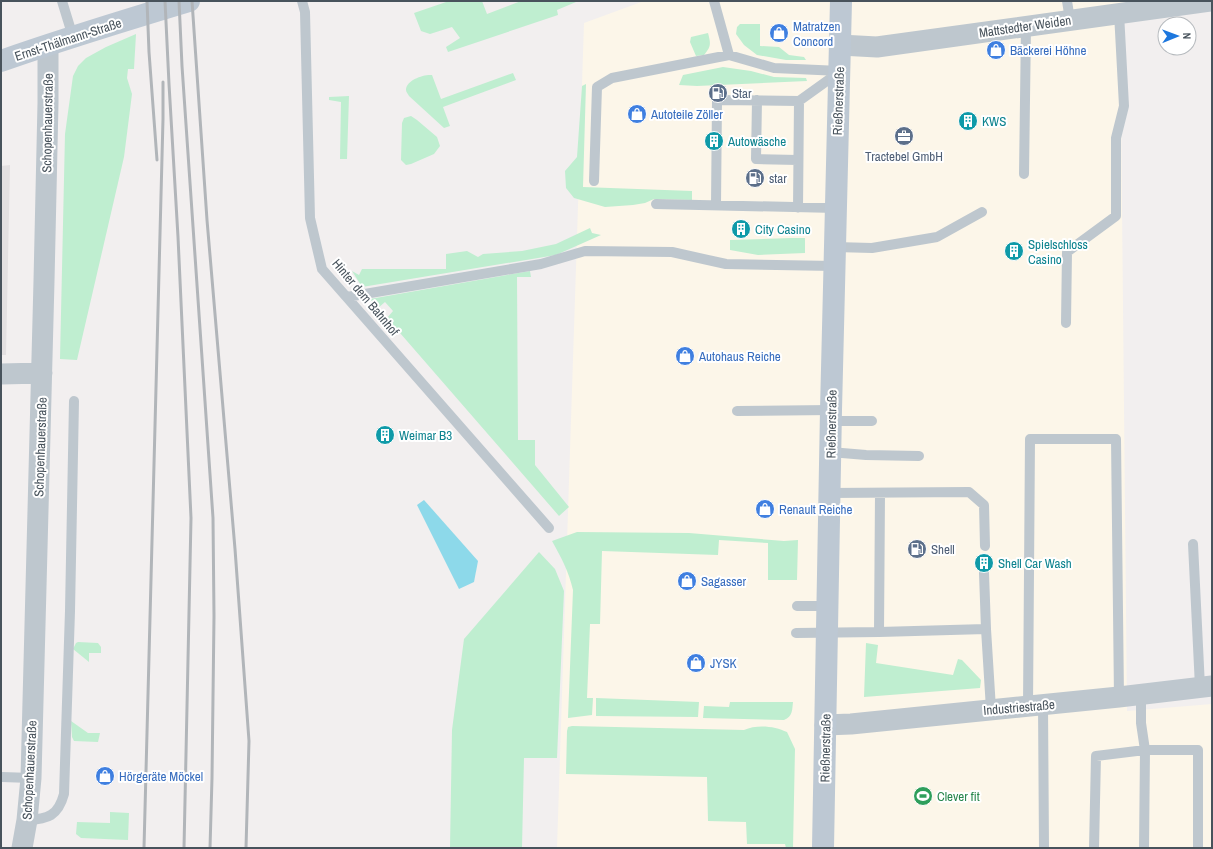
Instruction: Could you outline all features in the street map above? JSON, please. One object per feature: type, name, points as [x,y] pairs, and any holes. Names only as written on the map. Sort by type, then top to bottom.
[{"type":"street","name":"Ernst-Thälmann-Straße","points":[[1,61],[136,16],[189,1]]},
{"type":"street","name":"Rießnerstraße","points":[[823,848],[834,256],[841,1]]},
{"type":"street","name":"Mattstedter Weiden","points":[[840,45],[877,47],[1026,26],[1069,10],[1119,13],[1210,1]]},
{"type":"street","name":"Schopenhauerstraße","points":[[22,848],[28,820],[31,778],[42,373],[48,45]]},
{"type":"street","points":[[1,374],[42,373]]},
{"type":"street","name":"Industriestraße","points":[[825,725],[851,724],[1119,697],[1206,686]]},
{"type":"lane","points":[[62,1],[73,37]]},
{"type":"lane","name":"Hinter dem Bahnhof","points":[[302,1],[305,12],[310,218],[322,269],[549,528]]},
{"type":"lane","points":[[714,1],[729,55]]},
{"type":"lane","points":[[1066,323],[1067,252],[1116,216],[1116,138],[1124,106],[1119,13]]},
{"type":"lane","points":[[1024,174],[1026,26]]},
{"type":"lane","points":[[594,181],[597,87],[612,78],[729,55],[774,68],[840,71]]},
{"type":"lane","points":[[716,205],[717,100],[800,101],[840,71]]},
{"type":"lane","points":[[757,100],[756,159],[798,160]]},
{"type":"lane","points":[[798,208],[800,101]]},
{"type":"lane","points":[[656,204],[836,208]]},
{"type":"lane","points":[[347,297],[541,264],[585,251],[672,252],[726,264],[834,256],[937,237],[982,212]]},
{"type":"lane","points":[[28,820],[43,819],[50,816],[62,804],[64,794],[74,401]]},
{"type":"lane","points":[[736,411],[831,415],[872,421]]},
{"type":"lane","points":[[1044,848],[1035,705],[1030,439],[1116,439],[1119,697]]},
{"type":"lane","points":[[830,452],[866,455],[919,456]]},
{"type":"lane","points":[[829,493],[880,494],[969,492],[984,505],[985,546]]},
{"type":"lane","points":[[879,632],[880,494]]},
{"type":"lane","points":[[1193,544],[1206,686]]},
{"type":"lane","points":[[984,573],[991,709]]},
{"type":"lane","points":[[797,606],[827,606]]},
{"type":"lane","points":[[796,633],[986,629]]},
{"type":"lane","points":[[1141,694],[1141,723],[1145,750],[1144,848]]},
{"type":"lane","points":[[1094,848],[1096,756],[1145,750],[1198,750],[1198,848]]},
{"type":"lane","points":[[2,777],[31,778]]},
{"type":"shaded area","points":[[644,1],[1132,1],[1120,3],[1127,711],[1212,704],[1212,848],[557,848],[584,23]]},
{"type":"shaded area","points":[[10,165],[6,355],[1,355],[1,166]]},
{"type":"green space","points":[[449,1],[482,1],[487,14],[521,1],[576,2],[557,10],[558,15],[448,52],[446,47],[460,38],[452,27],[430,34],[421,31],[414,13]]},
{"type":"green space","points":[[740,24],[760,24],[760,46],[779,47],[789,55],[804,57],[806,60],[786,60],[757,55],[744,45],[736,34],[737,27]]},
{"type":"green space","points":[[708,33],[710,43],[708,50],[704,55],[696,56],[690,42],[691,37]]},
{"type":"green space","points":[[136,34],[134,69],[128,69],[127,78],[132,94],[124,157],[77,360],[60,359],[65,134],[73,76],[78,66],[86,58],[106,47]]},
{"type":"green space","points":[[723,67],[751,71],[774,77],[806,78],[807,81],[697,86],[679,85],[683,75]]},
{"type":"green space","points":[[513,73],[516,80],[443,107],[450,126],[444,128],[409,96],[406,91],[409,83],[416,78],[432,75],[441,99]]},
{"type":"green space","points":[[586,84],[583,187],[692,191],[692,200],[654,199],[645,203],[633,205],[605,207],[574,198],[566,188],[565,171],[577,157],[582,86]]},
{"type":"green space","points":[[349,96],[347,159],[340,159],[341,102],[329,100],[329,97]]},
{"type":"green space","points":[[411,116],[437,137],[440,146],[434,154],[406,165],[401,160],[402,123],[404,118]]},
{"type":"green space","points":[[590,228],[592,233],[601,235],[556,255],[362,287],[352,271],[359,275],[362,269],[446,269],[446,254],[467,251],[478,257],[483,254],[522,251],[556,244]]},
{"type":"green space","points":[[805,238],[805,253],[758,255],[730,250],[730,240]]},
{"type":"green space","points":[[530,271],[531,277],[517,277],[518,440],[535,440],[535,465],[569,507],[559,516],[387,318],[393,311],[385,302],[378,308],[370,299]]},
{"type":"green space","points":[[577,532],[689,533],[784,541],[798,540],[797,580],[768,580],[768,543],[719,540],[718,555],[602,551],[600,624],[590,624],[587,698],[593,698],[592,715],[568,718],[573,590],[562,559],[552,541]]},
{"type":"green space","points":[[539,552],[555,569],[564,591],[557,758],[524,758],[522,848],[450,848],[452,730],[464,639]]},
{"type":"green space","points":[[78,642],[98,643],[101,647],[101,653],[89,653],[89,662],[73,649]]},
{"type":"green space","points":[[866,643],[878,645],[876,663],[953,675],[958,659],[962,660],[981,680],[980,688],[864,697]]},
{"type":"green space","points":[[596,698],[699,702],[698,717],[596,716]]},
{"type":"green space","points":[[730,702],[793,702],[791,715],[784,720],[703,718],[704,706],[729,707]]},
{"type":"green space","points":[[71,721],[88,733],[100,733],[98,742],[74,741],[72,737]]},
{"type":"green space","points":[[766,726],[787,732],[795,749],[793,848],[786,848],[785,844],[747,844],[746,822],[708,821],[707,777],[566,774],[567,731],[568,727],[744,730]]},
{"type":"green space","points":[[110,812],[129,813],[128,840],[81,838],[76,834],[77,822],[110,823]]},
{"type":"water","points":[[424,500],[478,561],[474,582],[459,589],[417,505]]},
{"type":"railway","points":[[147,1],[149,52],[157,160]]},
{"type":"railway","points":[[165,1],[191,518],[184,848]]},
{"type":"railway","points":[[179,1],[182,66],[213,518],[214,616],[210,848]]},
{"type":"railway","points":[[192,1],[207,220],[235,549],[249,741],[246,848]]},
{"type":"railway","points":[[144,848],[163,82]]},
{"type":"place","name":"Matratzen Concord","points":[[779,33]]},
{"type":"place","name":"Bäckerei Höhne","points":[[996,50]]},
{"type":"place","name":"Star","points":[[718,93]]},
{"type":"place","name":"Autoteile Zöller","points":[[637,114]]},
{"type":"place","name":"KWS","points":[[968,121]]},
{"type":"place","name":"Tractebel GmbH","points":[[904,136]]},
{"type":"place","name":"Autowäsche","points":[[714,141]]},
{"type":"place","name":"star","points":[[755,178]]},
{"type":"place","name":"City Casino","points":[[741,229]]},
{"type":"place","name":"Spielschloss Casino","points":[[1014,251]]},
{"type":"place","name":"Autohaus Reiche","points":[[685,356]]},
{"type":"place","name":"Weimar B3","points":[[385,435]]},
{"type":"place","name":"Renault Reiche","points":[[765,509]]},
{"type":"place","name":"Shell","points":[[917,549]]},
{"type":"place","name":"Shell Car Wash","points":[[984,563]]},
{"type":"place","name":"Sagasser","points":[[687,581]]},
{"type":"place","name":"JYSK","points":[[696,663]]},
{"type":"place","name":"Hörgeräte Möckel","points":[[105,776]]},
{"type":"place","name":"Clever fit","points":[[923,796]]}]
